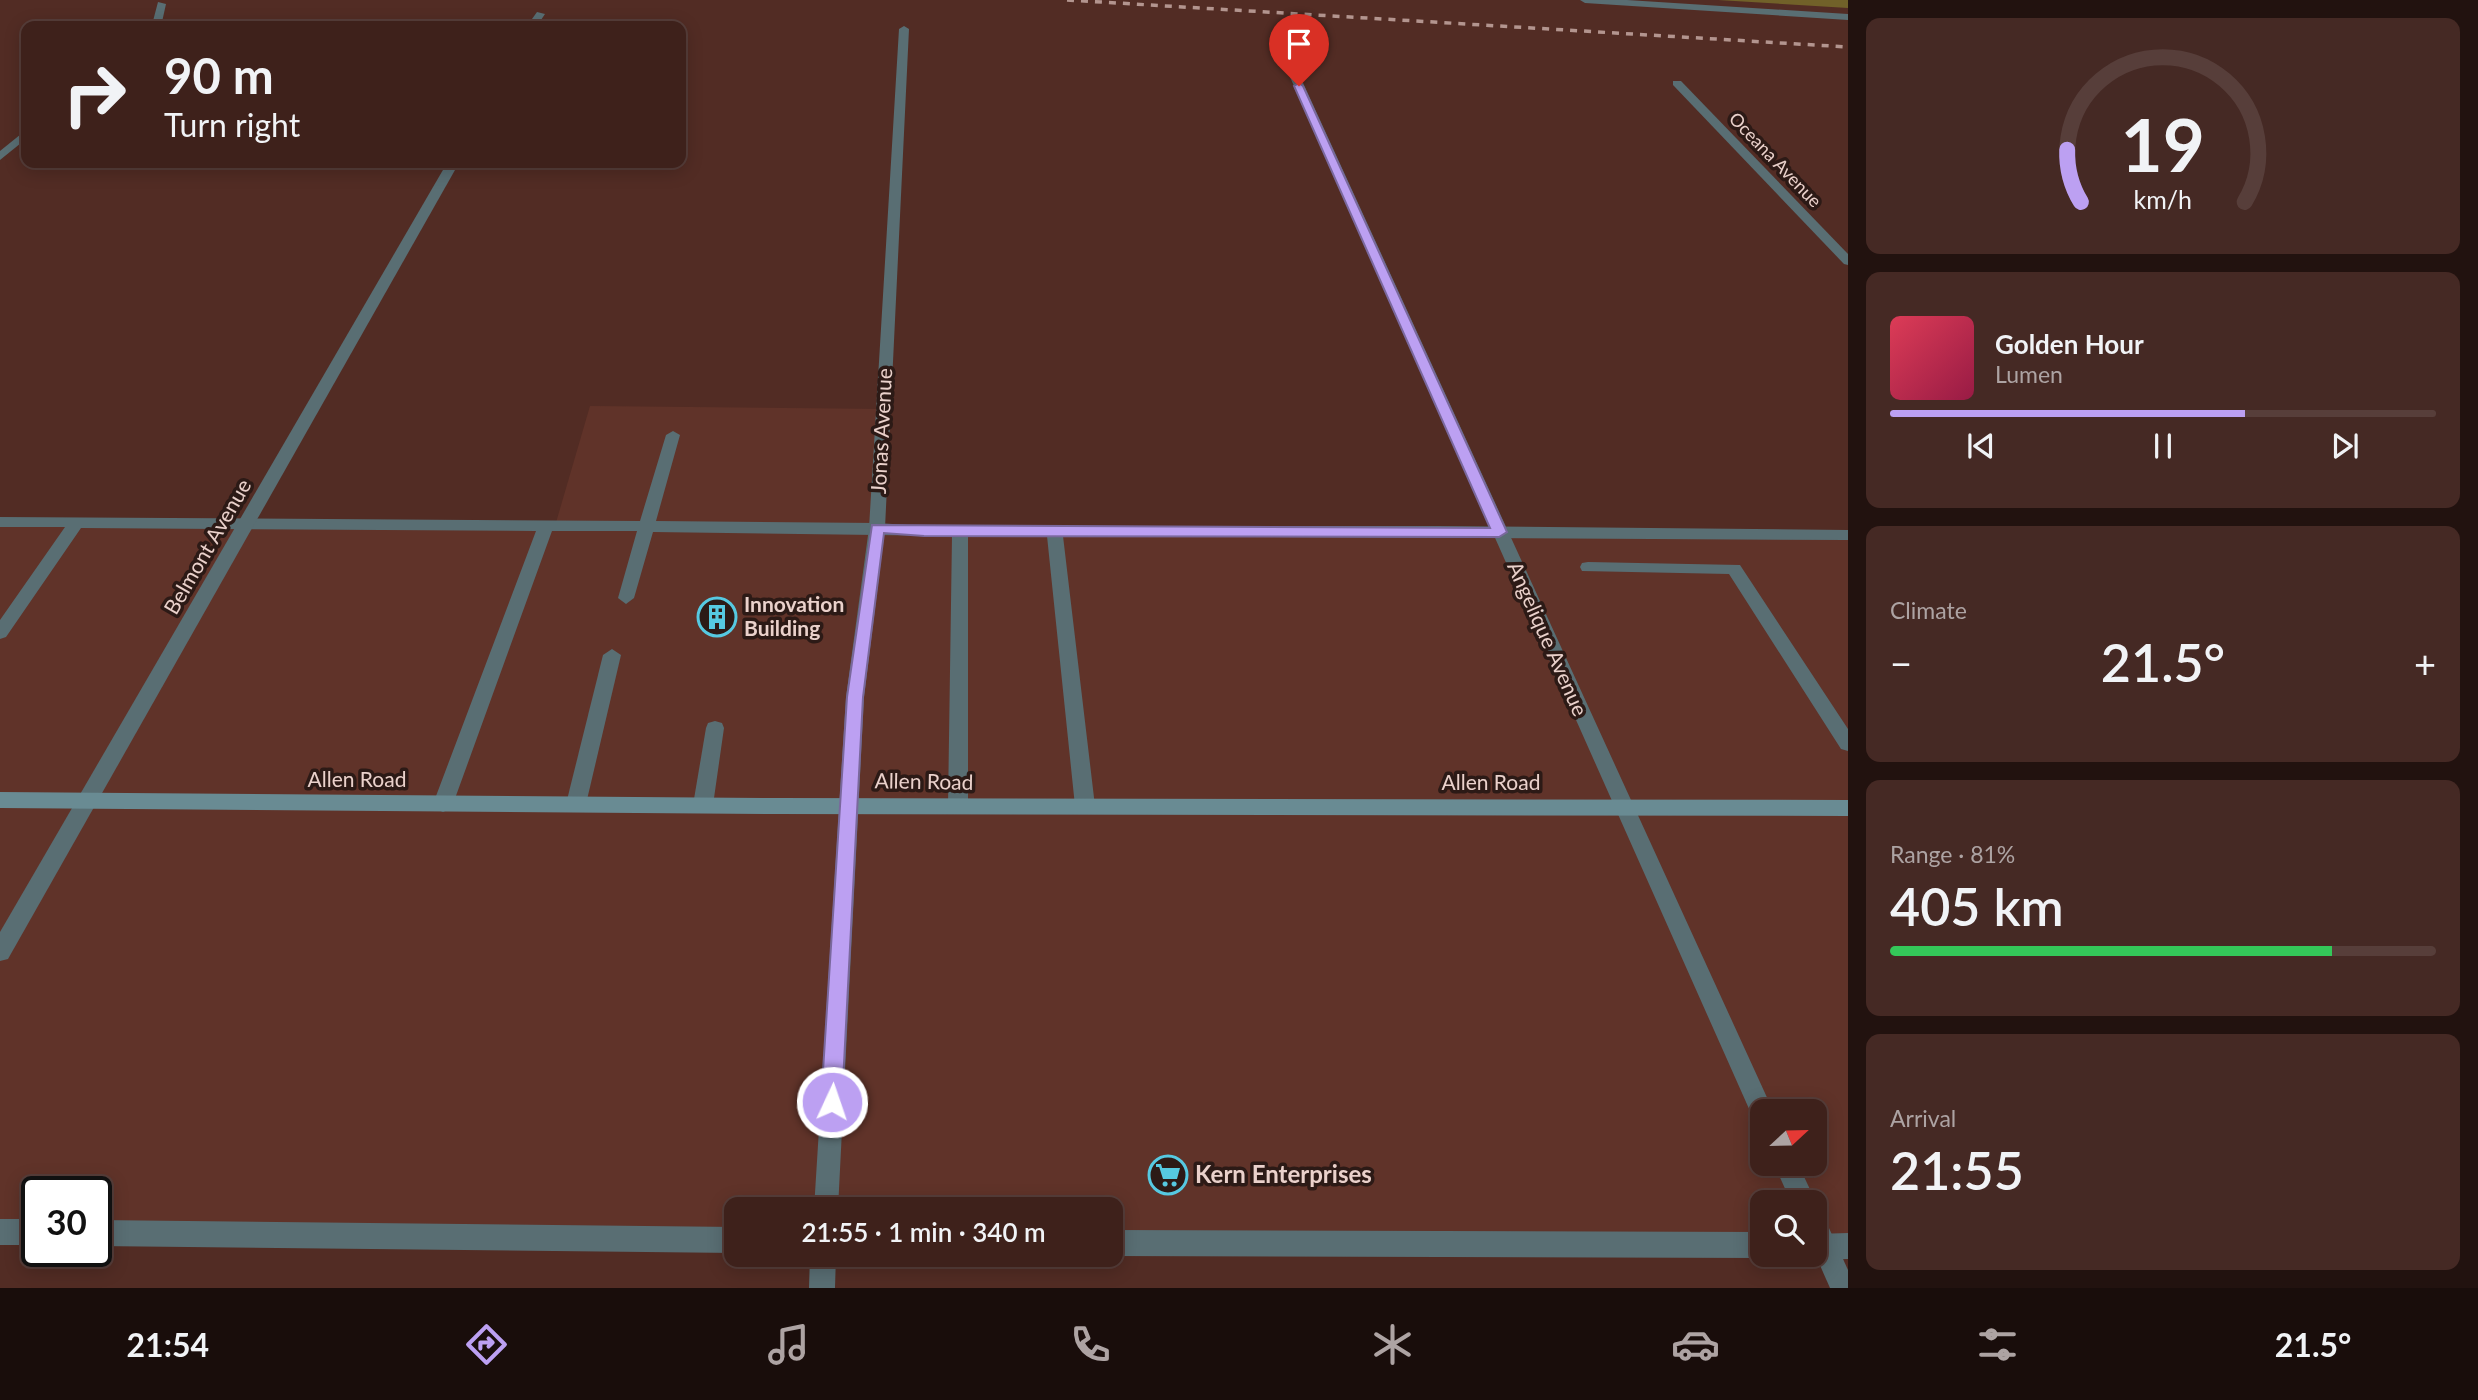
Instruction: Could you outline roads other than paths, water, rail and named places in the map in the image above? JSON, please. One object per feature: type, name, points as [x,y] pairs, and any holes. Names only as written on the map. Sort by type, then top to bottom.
[{"type":"main road","name":"Allen Road","points":[[0,800],[1848,808]]},
{"type":"street","points":[[1585,0],[1848,17]]},
{"type":"street","points":[[157,21],[161,4]]},
{"type":"street","points":[[535,21],[540,14]]},
{"type":"street","name":"Jonas Avenue","points":[[827,1197],[855,697],[877,528],[904,29]]},
{"type":"street","name":"Angelique Avenue","points":[[1283,50],[1622,807],[1756,1099]]},
{"type":"street","name":"Oceana Avenue","points":[[1677,83],[1848,261]]},
{"type":"street","points":[[0,157],[21,138]]},
{"type":"street","name":"Belmont Avenue","points":[[0,952],[450,168]]},
{"type":"street","points":[[626,598],[673,435]]},
{"type":"street","points":[[0,522],[1848,536]]},
{"type":"street","points":[[0,633],[76,523]]},
{"type":"street","points":[[443,803],[546,526]]},
{"type":"street","points":[[958,806],[960,531]]},
{"type":"street","points":[[1054,531],[1085,806]]},
{"type":"street","points":[[1588,567],[1734,569],[1848,744]]},
{"type":"street","points":[[576,804],[612,655]]},
{"type":"street","points":[[704,805],[715,728]]},
{"type":"street","points":[[0,1232],[21,1232]]},
{"type":"street","points":[[112,1233],[724,1240]]},
{"type":"street","points":[[1123,1243],[1750,1245]]},
{"type":"street","points":[[1827,1246],[1843,1288]]},
{"type":"street","points":[[822,1288],[823,1267]]},
{"type":"railway","points":[[1067,0],[1848,47]]},
{"type":"place","name":"Innovation Building","points":[[717,617]]},
{"type":"place","name":"Kern Enterprises","points":[[1168,1175]]}]
